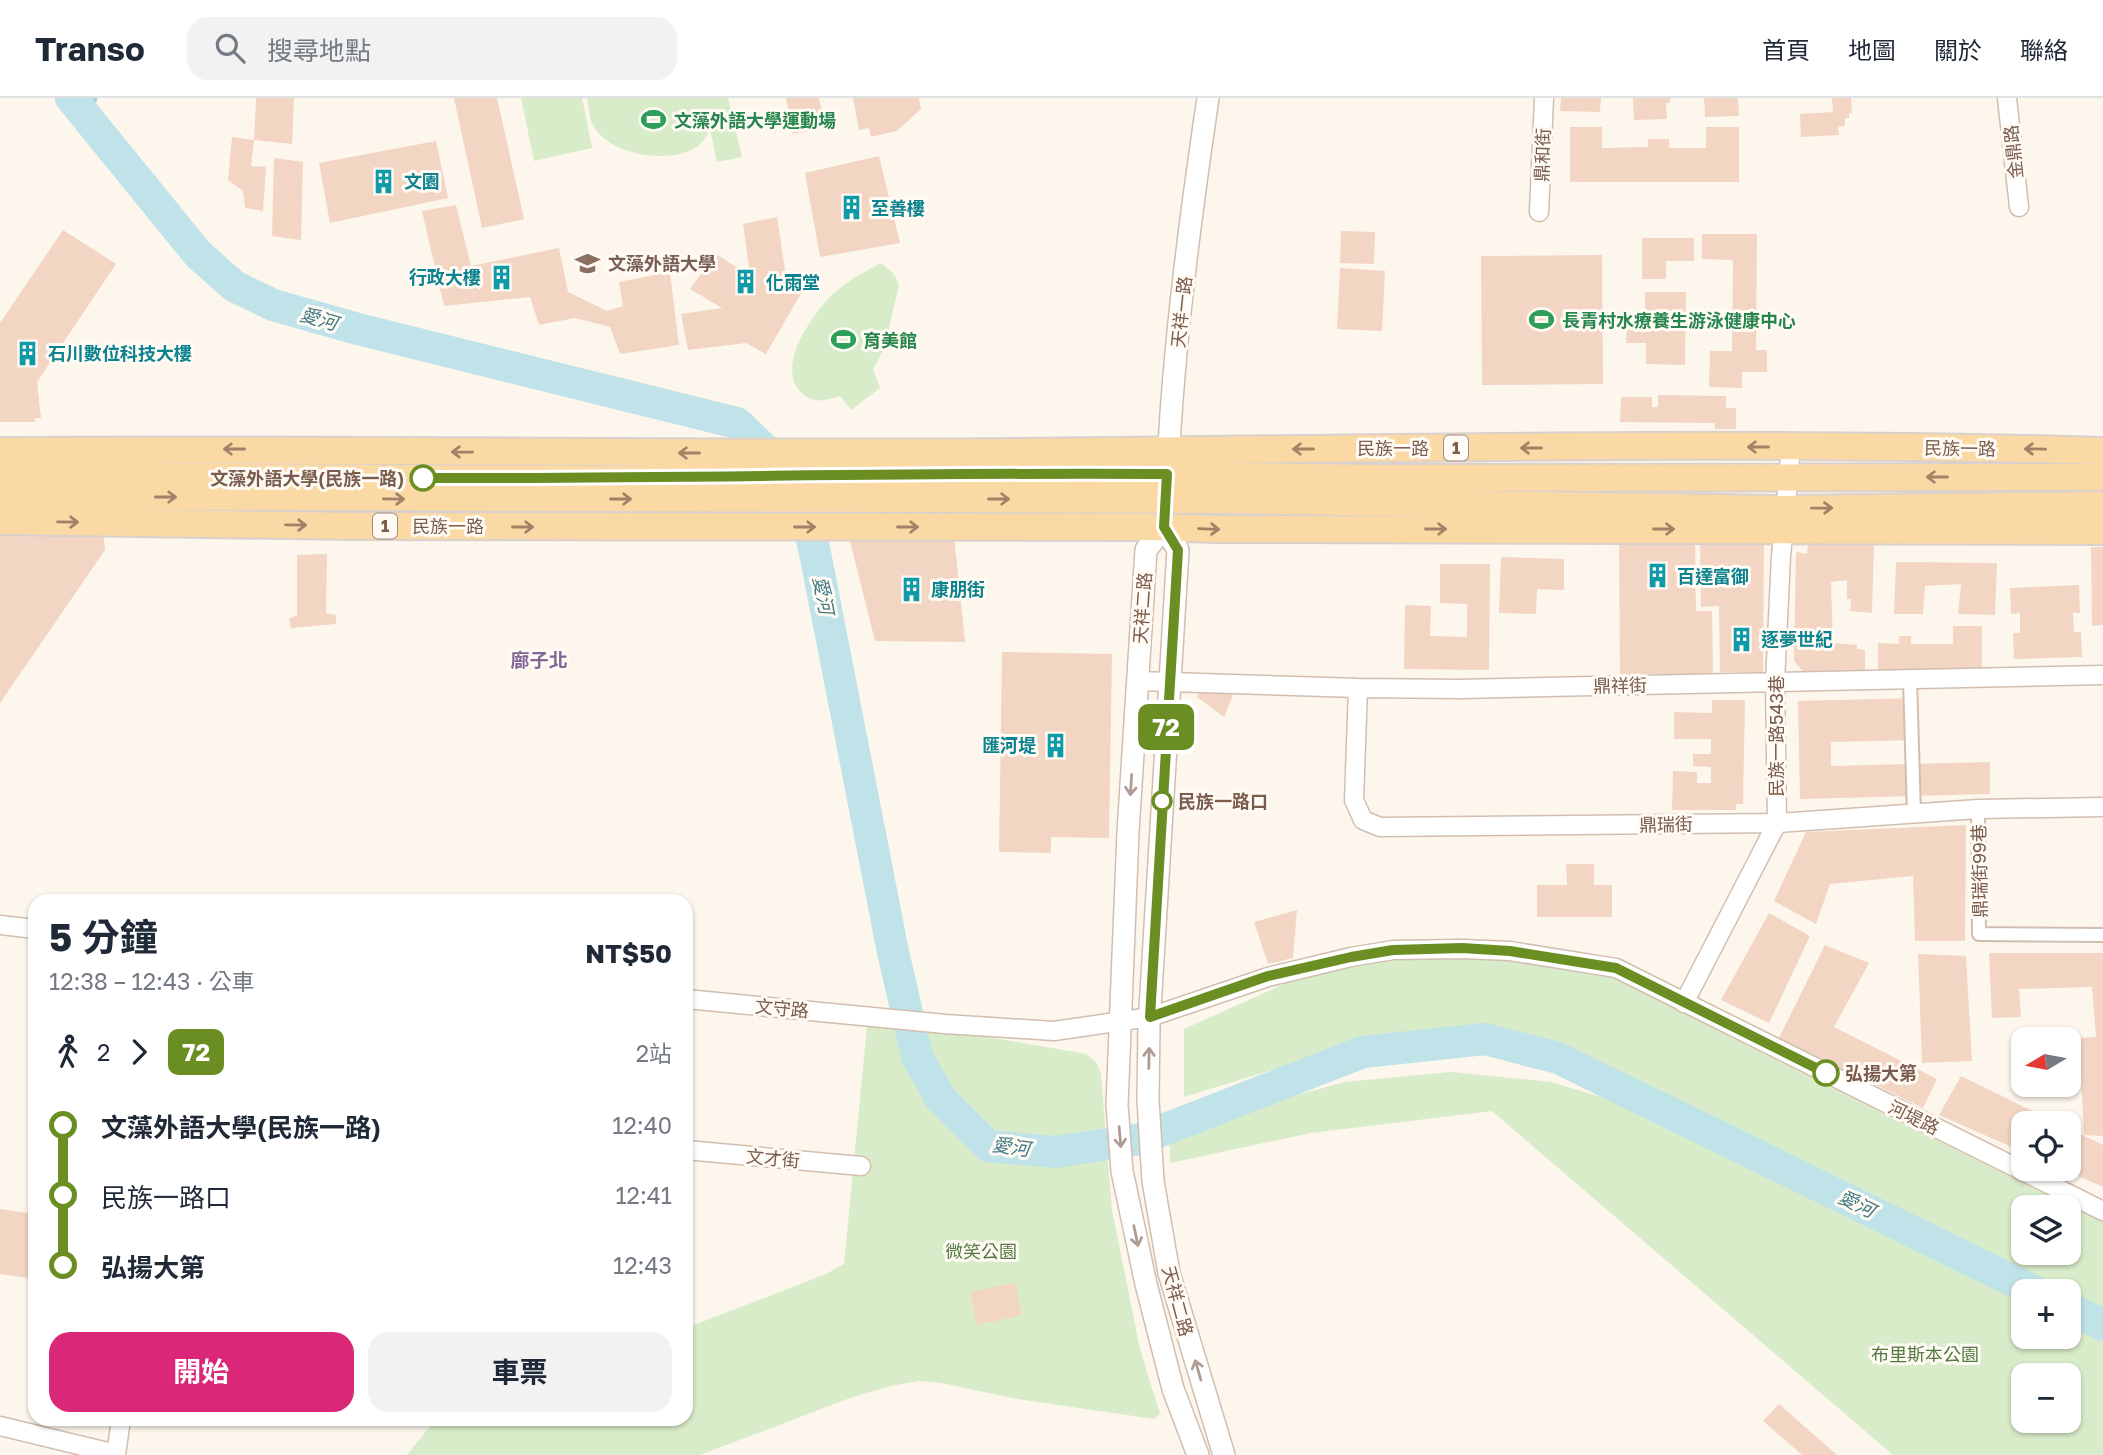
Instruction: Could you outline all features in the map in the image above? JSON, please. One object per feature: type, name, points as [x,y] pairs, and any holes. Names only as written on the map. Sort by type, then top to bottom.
[{"type":"main road","name":"民族一路","points":[[844,499],[1167,474],[1791,447],[2103,451]]},
{"type":"main road","name":"1","points":[[0,451],[269,449],[761,476],[844,499]]},
{"type":"main road","points":[[120,450],[120,477]]},
{"type":"main road","name":"民族一路","points":[[0,496],[244,498],[761,476],[814,464],[1374,478],[2103,477]]},
{"type":"main road","name":"民族一路","points":[[1167,474],[1784,520],[2103,531]]},
{"type":"main road","name":"1","points":[[0,476],[623,479],[761,476]]},
{"type":"main road","points":[[244,498],[246,525]]},
{"type":"main road","points":[[844,499],[849,528]]},
{"type":"main road","name":"民族一路","points":[[0,521],[849,528],[1741,529],[1784,520],[2103,505]]},
{"type":"street","name":"天祥一路","points":[[1164,527],[1191,206],[1208,98]]},
{"type":"street","name":"鼎和街","points":[[1539,212],[1544,98]]},
{"type":"street","name":"金鼎路","points":[[2007,98],[2018,207]]},
{"type":"street","name":"民族一路543巷","points":[[1684,1003],[1777,823],[1775,682],[1791,447]]},
{"type":"street","name":"天祥二路","points":[[1194,1447],[1173,1389],[1146,1283],[1122,1169],[1117,1105],[1146,550],[1164,527],[1178,550],[1168,682],[1148,1100],[1152,1163],[1169,1273],[1220,1445]]},
{"type":"street","name":"鼎祥街","points":[[1138,681],[1473,689],[2103,675]]},
{"type":"street","points":[[1910,680],[1914,814]]},
{"type":"street","name":"鼎瑞街","points":[[1358,688],[1354,800],[1363,820],[1380,827],[1777,823],[1978,809],[2103,807]]},
{"type":"street","name":"鼎瑞街99巷","points":[[1978,809],[1979,934],[2103,935]]},
{"type":"street","points":[[0,925],[28,928]]},
{"type":"street","name":"河堤路","points":[[1120,1023],[1150,1017],[1268,976],[1317,963],[1393,950],[1462,948],[1510,951],[1616,968],[2103,1211]]},
{"type":"street","name":"文守路","points":[[693,1000],[945,1024],[1054,1031],[1120,1023]]},
{"type":"street","name":"文才街","points":[[693,1151],[861,1166]]},
{"type":"street","points":[[0,1426],[116,1454],[120,1426]]},
{"type":"green space","points":[[521,98],[582,98],[592,148],[534,161]]},
{"type":"green space","points":[[587,98],[728,98],[742,157],[717,162],[710,129],[701,143],[676,155],[644,155],[627,151],[601,136],[592,122]]},
{"type":"green space","name":"育美館","points":[[881,263],[894,274],[899,285],[884,349],[873,369],[880,388],[851,410],[840,396],[821,400],[808,398],[795,384],[792,372],[793,358],[805,330],[836,291]]},
{"type":"green space","points":[[1447,956],[1533,962],[1607,974],[2011,1175],[2011,1181],[2023,1181],[2051,1195],[2011,1195],[2011,1265],[2081,1265],[2081,1210],[2103,1221],[2103,1316],[2081,1306],[2081,1279],[2025,1279],[1565,1047],[1456,1027],[1383,1036],[1184,1097],[1184,1029],[1302,976],[1371,961]]},
{"type":"green space","name":"微笑公園","points":[[868,1016],[1086,1054],[1096,1062],[1101,1074],[1112,1210],[1140,1349],[1160,1414],[1154,1419],[1017,1399],[919,1381],[850,1398],[700,1455],[407,1455],[430,1426],[693,1426],[693,1325],[826,1274],[844,1264]]},
{"type":"green space","name":"布里斯本公園","points":[[1451,1072],[1551,1082],[1648,1111],[2011,1286],[2011,1349],[2081,1349],[2081,1319],[2103,1330],[2103,1455],[1893,1455],[1492,1111],[1311,1133],[1170,1163],[1169,1127],[1177,1129],[1344,1082]]},
{"type":"building","points":[[256,98],[294,98],[292,144],[254,140]]},
{"type":"building","points":[[454,98],[497,98],[524,219],[482,228]]},
{"type":"building","points":[[786,98],[819,98],[825,128],[793,134]]},
{"type":"building","points":[[853,98],[919,98],[921,109],[897,131],[871,137],[869,128],[859,130]]},
{"type":"building","points":[[1561,98],[1601,98],[1600,112],[1560,111]]},
{"type":"building","points":[[1633,98],[1670,98],[1670,103],[1666,103],[1667,119],[1634,120]]},
{"type":"building","points":[[1704,98],[1738,98],[1739,116],[1705,117]]},
{"type":"building","points":[[1832,98],[1851,98],[1852,113],[1849,113],[1849,118],[1845,118],[1845,126],[1838,127],[1839,135],[1801,137],[1800,114],[1833,112]]},
{"type":"building","points":[[1570,127],[1602,127],[1602,148],[1648,147],[1648,139],[1669,139],[1669,148],[1706,148],[1706,127],[1739,127],[1739,182],[1570,182]]},
{"type":"building","points":[[232,137],[254,140],[251,166],[266,167],[263,211],[245,208],[243,191],[228,180]]},
{"type":"building","name":"文園","points":[[436,141],[448,198],[330,223],[319,163]]},
{"type":"building","name":"至善樓","points":[[879,156],[900,243],[820,257],[805,173]]},
{"type":"building","points":[[274,158],[303,162],[301,240],[272,236]]},
{"type":"building","name":"行政大樓","points":[[456,205],[471,266],[559,248],[568,292],[607,311],[623,306],[619,282],[670,272],[679,345],[620,354],[610,327],[575,318],[539,325],[530,297],[444,306],[422,211]]},
{"type":"building","name":"化雨堂","points":[[777,217],[785,270],[803,290],[766,354],[746,343],[688,350],[681,314],[722,308],[690,289],[716,254],[750,276],[743,224]]},
{"type":"building","name":"石川數位科技大樓","points":[[63,230],[116,264],[37,382],[41,418],[35,418],[35,422],[0,422],[0,323]]},
{"type":"building","points":[[1341,231],[1375,232],[1374,264],[1340,263]]},
{"type":"building","points":[[1702,234],[1757,234],[1756,350],[1767,350],[1767,372],[1742,372],[1742,388],[1709,387],[1710,351],[1732,351],[1733,260],[1702,259]]},
{"type":"building","points":[[1642,238],[1694,238],[1694,261],[1666,261],[1666,279],[1642,279]]},
{"type":"building","name":"長青村水療養生游泳健康中心","points":[[1602,255],[1603,384],[1482,385],[1481,256]]},
{"type":"building","points":[[1340,268],[1385,271],[1382,331],[1337,329]]},
{"type":"building","points":[[1645,292],[1686,292],[1685,365],[1646,364],[1646,343],[1626,343],[1627,320],[1645,320]]},
{"type":"building","points":[[1658,395],[1726,396],[1726,408],[1736,408],[1736,429],[1715,429],[1715,423],[1620,422],[1621,397],[1652,397],[1652,407],[1658,407]]},
{"type":"building","points":[[0,531],[103,531],[105,550],[0,703]]},
{"type":"building","name":"康朋街","points":[[954,536],[965,642],[875,641],[849,537]]},
{"type":"building","name":"百達富御","points":[[1619,542],[1695,542],[1696,611],[1712,611],[1713,674],[1620,674]]},
{"type":"building","points":[[1808,542],[1874,544],[1872,613],[1850,611],[1851,599],[1847,599],[1847,580],[1831,582],[1833,643],[1857,645],[1857,649],[1865,650],[1865,673],[1805,674],[1794,661],[1796,552],[1807,554]]},
{"type":"building","name":"逐夢世紀","points":[[1764,543],[1763,672],[1720,672],[1719,606],[1701,607],[1700,544]]},
{"type":"building","points":[[2091,547],[2103,547],[2103,625],[2092,626]]},
{"type":"building","points":[[327,554],[326,613],[336,615],[336,624],[291,628],[289,619],[297,615],[297,555]]},
{"type":"building","points":[[1501,557],[1564,559],[1564,590],[1537,589],[1536,614],[1499,613]]},
{"type":"building","points":[[1896,562],[1997,563],[1995,615],[1958,614],[1961,584],[1925,586],[1923,614],[1894,614]]},
{"type":"building","points":[[1440,564],[1490,564],[1489,670],[1404,669],[1405,605],[1431,606],[1430,636],[1467,637],[1467,604],[1440,603]]},
{"type":"building","points":[[2079,585],[2080,613],[2073,613],[2074,632],[2081,632],[2082,657],[2014,659],[2013,633],[2020,633],[2020,613],[2011,614],[2010,588]]},
{"type":"building","points":[[1953,626],[1982,626],[1982,675],[1878,674],[1878,643],[1899,644],[1899,636],[1911,636],[1911,644],[1953,644]]},
{"type":"building","name":"匯河堤","points":[[1002,652],[1112,654],[1109,838],[1051,837],[1051,853],[999,852]]},
{"type":"building","points":[[1207,689],[1233,695],[1224,717],[1197,697],[1199,692]]},
{"type":"building","points":[[1916,698],[1917,740],[1831,742],[1831,766],[1990,762],[1990,794],[1800,799],[1798,701]]},
{"type":"building","points":[[1712,700],[1745,700],[1743,804],[1736,804],[1736,810],[1672,810],[1673,771],[1697,772],[1697,783],[1711,783],[1711,767],[1693,766],[1693,754],[1711,754],[1711,739],[1674,739],[1674,712],[1712,713]]},
{"type":"building","points":[[1966,825],[1965,941],[1915,941],[1913,876],[1830,884],[1816,924],[1774,901],[1806,832]]},
{"type":"building","points":[[1566,864],[1594,864],[1594,885],[1612,885],[1612,917],[1537,917],[1537,885],[1567,885]]},
{"type":"building","points":[[1297,910],[1293,958],[1268,964],[1254,922]]},
{"type":"building","points":[[1769,913],[1810,936],[1769,1023],[1721,1000]]},
{"type":"building","points":[[1825,945],[1869,963],[1834,1027],[1937,1079],[1923,1108],[1779,1038]]},
{"type":"building","points":[[1989,953],[2103,953],[2103,1136],[2084,1135],[2081,1038],[2096,1037],[2092,987],[2019,989],[2021,1017],[1992,1018]]},
{"type":"building","points":[[1918,954],[1966,956],[1972,1061],[1922,1063]]},
{"type":"building","points":[[1961,1076],[2032,1111],[2011,1111],[2011,1147],[1939,1115]]},
{"type":"building","points":[[2081,1134],[2103,1145],[2103,1187],[2081,1177]]},
{"type":"building","points":[[0,1209],[28,1213],[28,1278],[0,1274]]},
{"type":"building","points":[[1015,1283],[1022,1315],[977,1325],[970,1292]]},
{"type":"building","points":[[1779,1404],[1837,1455],[1802,1455],[1763,1421]]},
{"type":"waterway","name":"愛河","points":[[71,98],[198,254],[234,286],[273,305],[358,329],[737,423],[786,470],[807,516],[893,952],[917,1056],[940,1098],[988,1146],[1056,1152],[1140,1139],[1363,1052],[1485,1039],[1558,1058],[2011,1280]]},
{"type":"waterway","points":[[88,120],[95,98]]},
{"type":"waterway","name":"愛河","points":[[2081,1314],[2103,1325]]},
{"type":"bus line","name":"72","points":[[423,478],[1167,474],[1164,527],[1178,550],[1150,1017],[1268,976],[1317,963],[1393,950],[1462,948],[1510,951],[1616,968],[1826,1073]]},
{"type":"place","name":"文藻外語大學運動場","points":[[654,120]]},
{"type":"place","name":"文園","points":[[384,181]]},
{"type":"place","name":"至善樓","points":[[851,208]]},
{"type":"place","name":"文藻外語大學","points":[[588,263]]},
{"type":"place","name":"行政大樓","points":[[501,277]]},
{"type":"place","name":"化雨堂","points":[[746,282]]},
{"type":"place","name":"長青村水療養生游泳健康中心","points":[[1542,320]]},
{"type":"place","name":"育美館","points":[[843,340]]},
{"type":"place","name":"石川數位科技大樓","points":[[28,353]]},
{"type":"place","name":"文藻外語大學(民族一路)","points":[[423,478]]},
{"type":"place","name":"百達富御","points":[[1657,576]]},
{"type":"place","name":"康朋街","points":[[911,589]]},
{"type":"place","name":"逐夢世紀","points":[[1741,639]]},
{"type":"place","name":"匯河堤","points":[[1056,745]]},
{"type":"place","name":"民族一路口","points":[[1162,801]]},
{"type":"place","name":"弘揚大第","points":[[1826,1073]]},
{"type":"district","name":"廍子北","points":[[539,659]]}]
